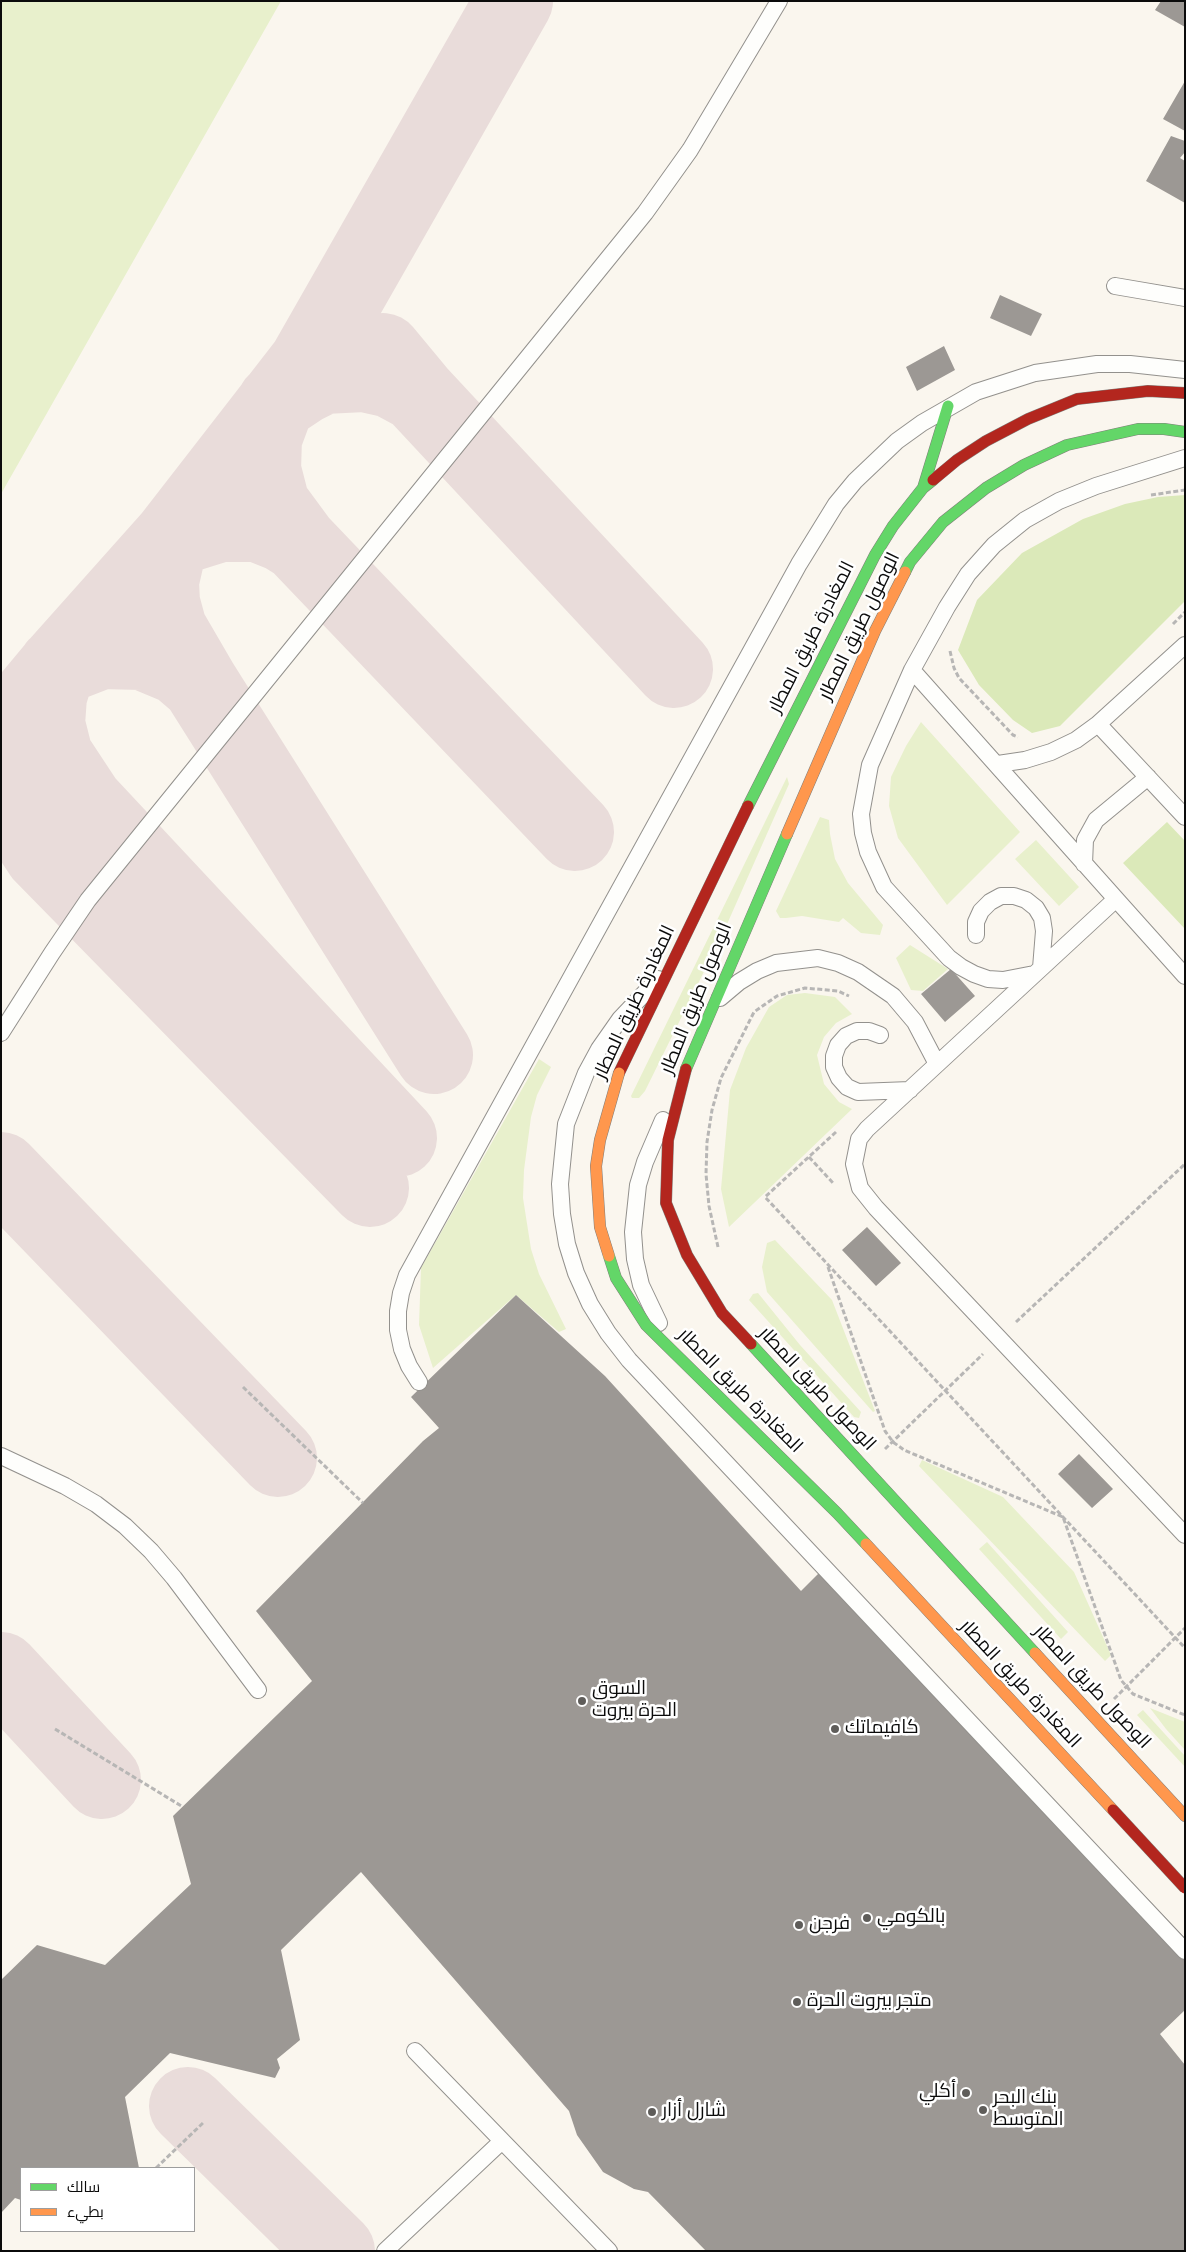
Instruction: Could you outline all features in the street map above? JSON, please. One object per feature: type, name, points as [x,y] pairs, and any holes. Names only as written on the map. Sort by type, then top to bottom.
[{"type":"main road","name":"المغادرة طريق المطار","points":[[1185,393],[1148,391],[1077,399],[1028,420],[986,441],[956,460],[923,488],[893,526],[875,555],[786,728],[619,1073],[600,1140],[596,1166],[600,1227],[616,1278],[646,1325],[836,1514],[1185,1888]]},
{"type":"main road","points":[[923,488],[948,406]]},
{"type":"main road","name":"الوصول طريق المطار","points":[[1185,432],[1164,429],[1138,429],[1067,445],[1033,461],[986,488],[943,522],[910,562],[875,631],[709,1011],[686,1068],[668,1140],[666,1203],[687,1255],[722,1313],[1185,1816]]},
{"type":"lane","points":[[1,1033],[88,900],[651,206],[690,150],[779,1]]},
{"type":"lane","points":[[1114,286],[1185,298]]},
{"type":"lane","points":[[419,1382],[409,1366],[402,1349],[398,1330],[399,1302],[407,1275],[817,534],[836,504],[874,462],[922,423],[948,406],[976,392],[1005,382],[1065,368],[1097,364],[1130,364],[1185,370]]},
{"type":"lane","points":[[1037,971],[1003,980],[988,979],[974,974],[949,958],[890,894],[868,852],[861,814],[864,788],[870,765],[912,670],[947,607],[968,574],[994,545],[1025,520],[1059,500],[1185,458]]},
{"type":"lane","points":[[998,764],[1025,760],[1051,752],[1076,740],[1098,724],[1185,645]]},
{"type":"lane","points":[[912,670],[998,764],[1084,864],[1185,976]]},
{"type":"lane","points":[[1098,724],[1185,817]]},
{"type":"lane","points":[[1084,864],[1085,840],[1096,820],[1148,777]]},
{"type":"lane","points":[[976,935],[976,922],[981,911],[990,902],[1002,896],[1014,896],[1026,900],[1036,908],[1042,918],[1044,931],[1037,971]]},
{"type":"lane","points":[[1116,899],[867,1130],[860,1140],[854,1164],[860,1188],[876,1208],[1185,1535]]},
{"type":"lane","points":[[709,1011],[722,995],[757,971],[776,963],[818,958],[838,963],[858,972],[893,996],[915,1022],[937,1064]]},
{"type":"lane","points":[[671,967],[644,992],[620,1019],[586,1073],[566,1124],[560,1176],[562,1214],[567,1244],[576,1273],[590,1304],[608,1333],[636,1367],[1185,1951]]},
{"type":"lane","points":[[880,1035],[869,1031],[857,1032],[846,1036],[838,1045],[834,1056],[834,1068],[839,1078],[847,1087],[858,1092],[910,1090]]},
{"type":"lane","points":[[686,1068],[645,1162],[634,1208],[634,1250],[641,1285],[665,1334],[1185,1894]]},
{"type":"lane","points":[[1,1456],[65,1486],[96,1504],[125,1526],[151,1551],[174,1578],[258,1690]]},
{"type":"lane","points":[[415,2050],[609,2251]]},
{"type":"lane","points":[[385,2251],[502,2140]]},
{"type":"path","points":[[1146,496],[1185,490]]},
{"type":"path","points":[[1171,625],[1185,612]]},
{"type":"path","points":[[950,645],[954,668],[959,678],[1013,735],[1021,739]]},
{"type":"path","points":[[721,1256],[715,1238],[709,1206],[706,1174],[707,1142],[712,1110],[721,1078],[754,1012],[777,996],[805,988],[838,991],[853,998]]},
{"type":"path","points":[[837,1131],[765,1197],[1185,1648]]},
{"type":"path","points":[[882,1451],[1185,1164]]},
{"type":"path","points":[[827,1264],[885,1430],[893,1442],[904,1450],[1063,1517],[1117,1672],[1126,1687],[1142,1698],[1185,1715]]},
{"type":"path","points":[[243,1387],[363,1503]]},
{"type":"path","points":[[1112,1701],[1185,1628]]},
{"type":"path","points":[[55,1729],[183,1807]]},
{"type":"path","points":[[157,2167],[204,2122]]},
{"type":"green space","points":[[1,1],[281,1],[1,494]]},
{"type":"green space","points":[[1185,495],[1185,601],[1060,726],[1032,733],[1013,720],[979,685],[958,650],[977,600],[1022,553],[1083,519],[1125,504],[1158,497]]},
{"type":"green space","points":[[921,722],[1020,832],[947,905],[898,838],[889,806],[891,777],[906,746]]},
{"type":"green space","points":[[787,777],[789,784],[724,931],[645,1091],[639,1098],[632,1098],[631,1096]]},
{"type":"green space","points":[[820,817],[829,820],[835,859],[848,883],[883,925],[880,935],[861,933],[843,918],[839,922],[802,916],[780,918],[776,911]]},
{"type":"green space","points":[[1167,822],[1185,841],[1185,929],[1123,863]]},
{"type":"green space","points":[[1036,840],[1079,887],[1059,906],[1015,859]]},
{"type":"green space","points":[[910,945],[948,969],[923,991],[911,990],[896,958]]},
{"type":"green space","points":[[805,993],[835,997],[852,1014],[836,1023],[824,1037],[817,1055],[824,1084],[839,1102],[852,1109],[729,1227],[721,1189],[730,1090],[746,1048],[769,1007],[787,995]]},
{"type":"green space","points":[[539,1059],[551,1067],[537,1095],[531,1117],[524,1170],[523,1198],[531,1249],[539,1274],[566,1329],[559,1332],[516,1295],[433,1368],[419,1325],[421,1268]]},
{"type":"green space","points":[[775,1240],[832,1300],[875,1411],[873,1412],[767,1292],[762,1267],[767,1243]]},
{"type":"green space","points":[[758,1293],[800,1345],[861,1412],[859,1418],[854,1417],[749,1300],[753,1294]]},
{"type":"green space","points":[[922,1460],[1003,1497],[1074,1572],[1111,1655],[1105,1661],[919,1466]]},
{"type":"green space","points":[[987,1542],[1068,1632],[1061,1639],[979,1549]]},
{"type":"green space","points":[[1150,1708],[1185,1722],[1185,1750],[1166,1729]]},
{"type":"green space","points":[[1143,1710],[1185,1756],[1185,1767],[1137,1715]]},
{"type":"building","points":[[1161,1],[1185,1],[1185,27],[1155,10]]},
{"type":"building","points":[[1185,81],[1185,131],[1163,119]]},
{"type":"building","points":[[1171,136],[1185,141],[1185,152],[1180,158],[1185,161],[1185,203],[1146,181]]},
{"type":"building","points":[[1000,295],[1042,314],[1031,336],[990,318]]},
{"type":"building","points":[[944,346],[955,370],[917,391],[906,367]]},
{"type":"building","points":[[951,969],[975,996],[945,1022],[921,994]]},
{"type":"building","points":[[867,1227],[901,1263],[876,1286],[842,1250]]},
{"type":"building","points":[[516,1295],[605,1376],[801,1591],[829,1563],[1185,1938],[1185,2010],[1160,2034],[1185,2065],[1185,2251],[706,2251],[648,2192],[634,2189],[603,2172],[577,2135],[569,2111],[361,1872],[281,1950],[300,2040],[277,2059],[280,2068],[275,2078],[170,2053],[125,2097],[139,2167],[20,2167],[20,2200],[15,2198],[1,2213],[1,1980],[37,1945],[105,1965],[191,1884],[173,1816],[312,1681],[256,1611],[423,1441],[439,1428],[411,1397]]},
{"type":"building","points":[[1079,1454],[1113,1489],[1092,1508],[1058,1474]]},
{"type":"taxiway","points":[[1,734],[57,667],[172,538],[307,364],[514,1]]},
{"type":"taxiway","points":[[383,352],[417,393],[674,669]]},
{"type":"taxiway","points":[[417,393],[391,379],[364,373],[323,375],[303,385],[276,403],[263,438],[262,470],[271,505],[299,543],[575,832]]},
{"type":"taxiway","points":[[299,543],[283,533],[258,523],[220,523],[172,538],[160,581],[161,603],[168,629],[200,684],[434,1055]]},
{"type":"taxiway","points":[[200,684],[179,666],[143,651],[101,650],[57,667],[48,696],[46,724],[54,756],[85,803],[398,1138]]},
{"type":"taxiway","points":[[17,713],[4,756],[4,783],[13,809],[43,854],[370,1188]]},
{"type":"taxiway","points":[[1,1171],[278,1458]]},
{"type":"taxiway","points":[[1,1671],[102,1780]]},
{"type":"taxiway","points":[[188,2106],[336,2251]]},
{"type":"traffic: fast","points":[[923,488],[948,406]]},
{"type":"traffic: fast","points":[[905,572],[910,562],[943,522],[986,488],[1024,465],[1067,445],[1138,429],[1164,429],[1185,432]]},
{"type":"traffic: fast","points":[[748,806],[875,555],[893,526],[923,488],[933,480]]},
{"type":"traffic: fast","points":[[686,1069],[787,834]]},
{"type":"traffic: fast","points":[[609,1256],[616,1278],[646,1325],[837,1513],[866,1544]]},
{"type":"traffic: fast","points":[[751,1344],[1035,1653]]},
{"type":"traffic: slow","points":[[787,834],[875,631],[905,572]]},
{"type":"traffic: slow","points":[[609,1256],[600,1227],[596,1166],[600,1140],[619,1073]]},
{"type":"traffic: slow","points":[[866,1544],[1113,1810]]},
{"type":"traffic: slow","points":[[1035,1653],[1185,1816]]},
{"type":"traffic: jam","points":[[933,480],[957,460],[986,441],[1028,419],[1077,399],[1148,391],[1185,393]]},
{"type":"traffic: jam","points":[[619,1073],[748,806]]},
{"type":"traffic: jam","points":[[686,1069],[668,1140],[666,1203],[687,1255],[722,1313],[751,1344]]},
{"type":"traffic: jam","points":[[1113,1810],[1185,1888]]},
{"type":"place","name":"السوق الحرة بيروت","points":[[582,1701]]},
{"type":"place","name":"كافيماتك","points":[[835,1729]]},
{"type":"place","name":"بالكومي","points":[[867,1918]]},
{"type":"place","name":"فرجن","points":[[799,1925]]},
{"type":"place","name":"متجر بيروت الحرة","points":[[797,2002]]},
{"type":"place","name":"أكلي","points":[[966,2093]]},
{"type":"place","name":"بنك البحر المتوسط","points":[[983,2110]]},
{"type":"place","name":"شارل أزار","points":[[652,2112]]}]
